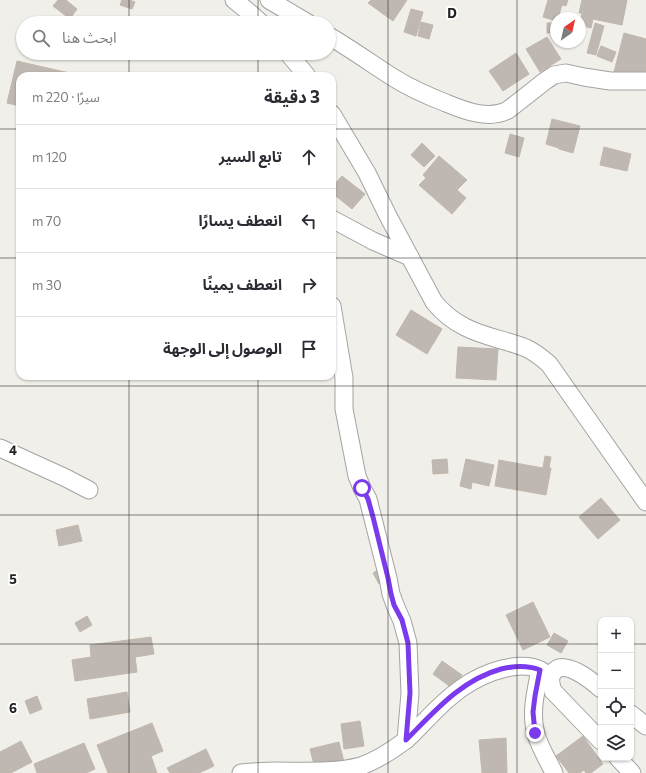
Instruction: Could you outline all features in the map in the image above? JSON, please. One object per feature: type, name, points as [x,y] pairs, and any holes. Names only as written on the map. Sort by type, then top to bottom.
[{"type":"street","points":[[234,0],[253,16]]},
{"type":"street","points":[[269,0],[296,16]]},
{"type":"street","points":[[336,41],[395,79],[415,90],[458,108],[482,114],[503,113],[554,75],[566,73],[610,81],[646,81]]},
{"type":"street","points":[[294,60],[304,72]]},
{"type":"street","points":[[336,121],[367,173],[434,302],[444,314],[466,328],[526,348],[549,364],[646,502]]},
{"type":"street","points":[[336,221],[373,241],[410,257]]},
{"type":"street","points":[[336,330],[344,378],[344,409],[357,476],[368,499],[394,605],[402,620],[408,643],[410,693],[406,740]]},
{"type":"street","points":[[0,448],[89,490]]},
{"type":"street","points":[[241,773],[275,771],[336,771],[360,766],[373,761],[406,740],[440,706],[465,685],[480,676],[508,667],[533,667],[545,673],[553,691],[598,738]]},
{"type":"street","points":[[545,673],[554,671],[558,668],[567,668],[587,677],[598,686]]},
{"type":"street","points":[[545,673],[535,696],[533,712],[535,733],[554,773]]},
{"type":"street","points":[[634,716],[646,726]]},
{"type":"street","points":[[621,761],[632,773]]},
{"type":"building","points":[[58,0],[66,0],[77,9],[72,16],[66,16],[53,6]]},
{"type":"building","points":[[122,0],[130,0],[135,2],[132,9],[120,5]]},
{"type":"building","points":[[371,0],[407,0],[393,21],[368,3]]},
{"type":"building","points":[[548,0],[568,0],[566,6],[562,5],[560,12],[550,12],[550,19],[543,17]]},
{"type":"building","points":[[582,0],[627,0],[622,25],[593,19],[591,28],[586,27],[586,12],[579,12]]},
{"type":"building","points":[[411,9],[423,12],[416,36],[404,32]]},
{"type":"building","points":[[421,22],[433,25],[429,39],[418,36]]},
{"type":"building","points":[[547,23],[550,23],[550,33],[547,33]]},
{"type":"building","points":[[595,23],[604,26],[596,55],[587,53]]},
{"type":"building","points":[[624,33],[646,39],[646,72],[643,71],[641,79],[614,72]]},
{"type":"building","points":[[547,37],[550,42],[550,48],[554,48],[561,59],[540,72],[526,49]]},
{"type":"building","points":[[601,46],[616,52],[612,62],[597,56]]},
{"type":"building","points":[[516,53],[529,74],[503,91],[489,71]]},
{"type":"building","points":[[17,61],[65,72],[16,72],[16,105],[7,103]]},
{"type":"building","points":[[552,119],[580,126],[573,153],[546,144]]},
{"type":"building","points":[[510,134],[524,138],[519,157],[505,153]]},
{"type":"building","points":[[422,143],[435,156],[424,167],[411,155]]},
{"type":"building","points":[[604,147],[631,154],[627,171],[600,165]]},
{"type":"building","points":[[439,156],[467,180],[457,190],[466,198],[452,214],[419,185],[426,178],[423,175]]},
{"type":"building","points":[[342,176],[365,194],[352,209],[336,196],[336,183]]},
{"type":"building","points":[[411,310],[442,329],[427,354],[396,335]]},
{"type":"building","points":[[458,347],[498,349],[496,380],[456,378]]},
{"type":"building","points":[[545,456],[551,457],[549,468],[551,468],[546,495],[495,486],[499,460],[543,468]]},
{"type":"building","points":[[447,459],[448,473],[433,474],[432,460]]},
{"type":"building","points":[[466,459],[494,465],[489,486],[472,482],[471,489],[460,486]]},
{"type":"building","points":[[601,498],[620,520],[598,539],[579,517]]},
{"type":"building","points":[[78,525],[82,541],[59,546],[56,530]]},
{"type":"building","points":[[384,566],[391,577],[379,584],[373,573]]},
{"type":"building","points":[[533,602],[550,637],[523,650],[506,615]]},
{"type":"building","points":[[87,616],[92,625],[80,632],[75,623]]},
{"type":"building","points":[[554,633],[568,641],[561,653],[547,645]]},
{"type":"building","points":[[151,637],[154,654],[135,657],[137,672],[75,681],[72,660],[91,657],[90,645]]},
{"type":"building","points":[[442,661],[462,675],[452,688],[433,674]]},
{"type":"building","points":[[127,692],[130,712],[90,719],[87,699]]},
{"type":"building","points":[[37,696],[42,709],[30,714],[25,701]]},
{"type":"building","points":[[360,721],[364,746],[344,749],[341,724]]},
{"type":"building","points":[[152,723],[163,751],[151,756],[157,773],[108,773],[97,745]]},
{"type":"building","points":[[583,736],[598,757],[598,761],[601,761],[603,764],[591,773],[586,773],[584,770],[580,773],[569,773],[556,756]]},
{"type":"building","points":[[506,738],[507,773],[482,773],[479,740]]},
{"type":"building","points":[[21,741],[32,762],[11,773],[0,773],[0,752]]},
{"type":"building","points":[[339,742],[345,766],[316,773],[310,749]]},
{"type":"building","points":[[84,743],[95,769],[86,773],[37,773],[34,764]]},
{"type":"building","points":[[206,749],[214,766],[199,773],[170,773],[167,768]]},
{"type":"route","points":[[362,488],[368,499],[394,605],[402,620],[408,643],[410,693],[406,740],[440,706],[465,685],[480,676],[494,671],[508,667],[522,666],[533,667],[540,670],[533,712],[535,733]]}]
